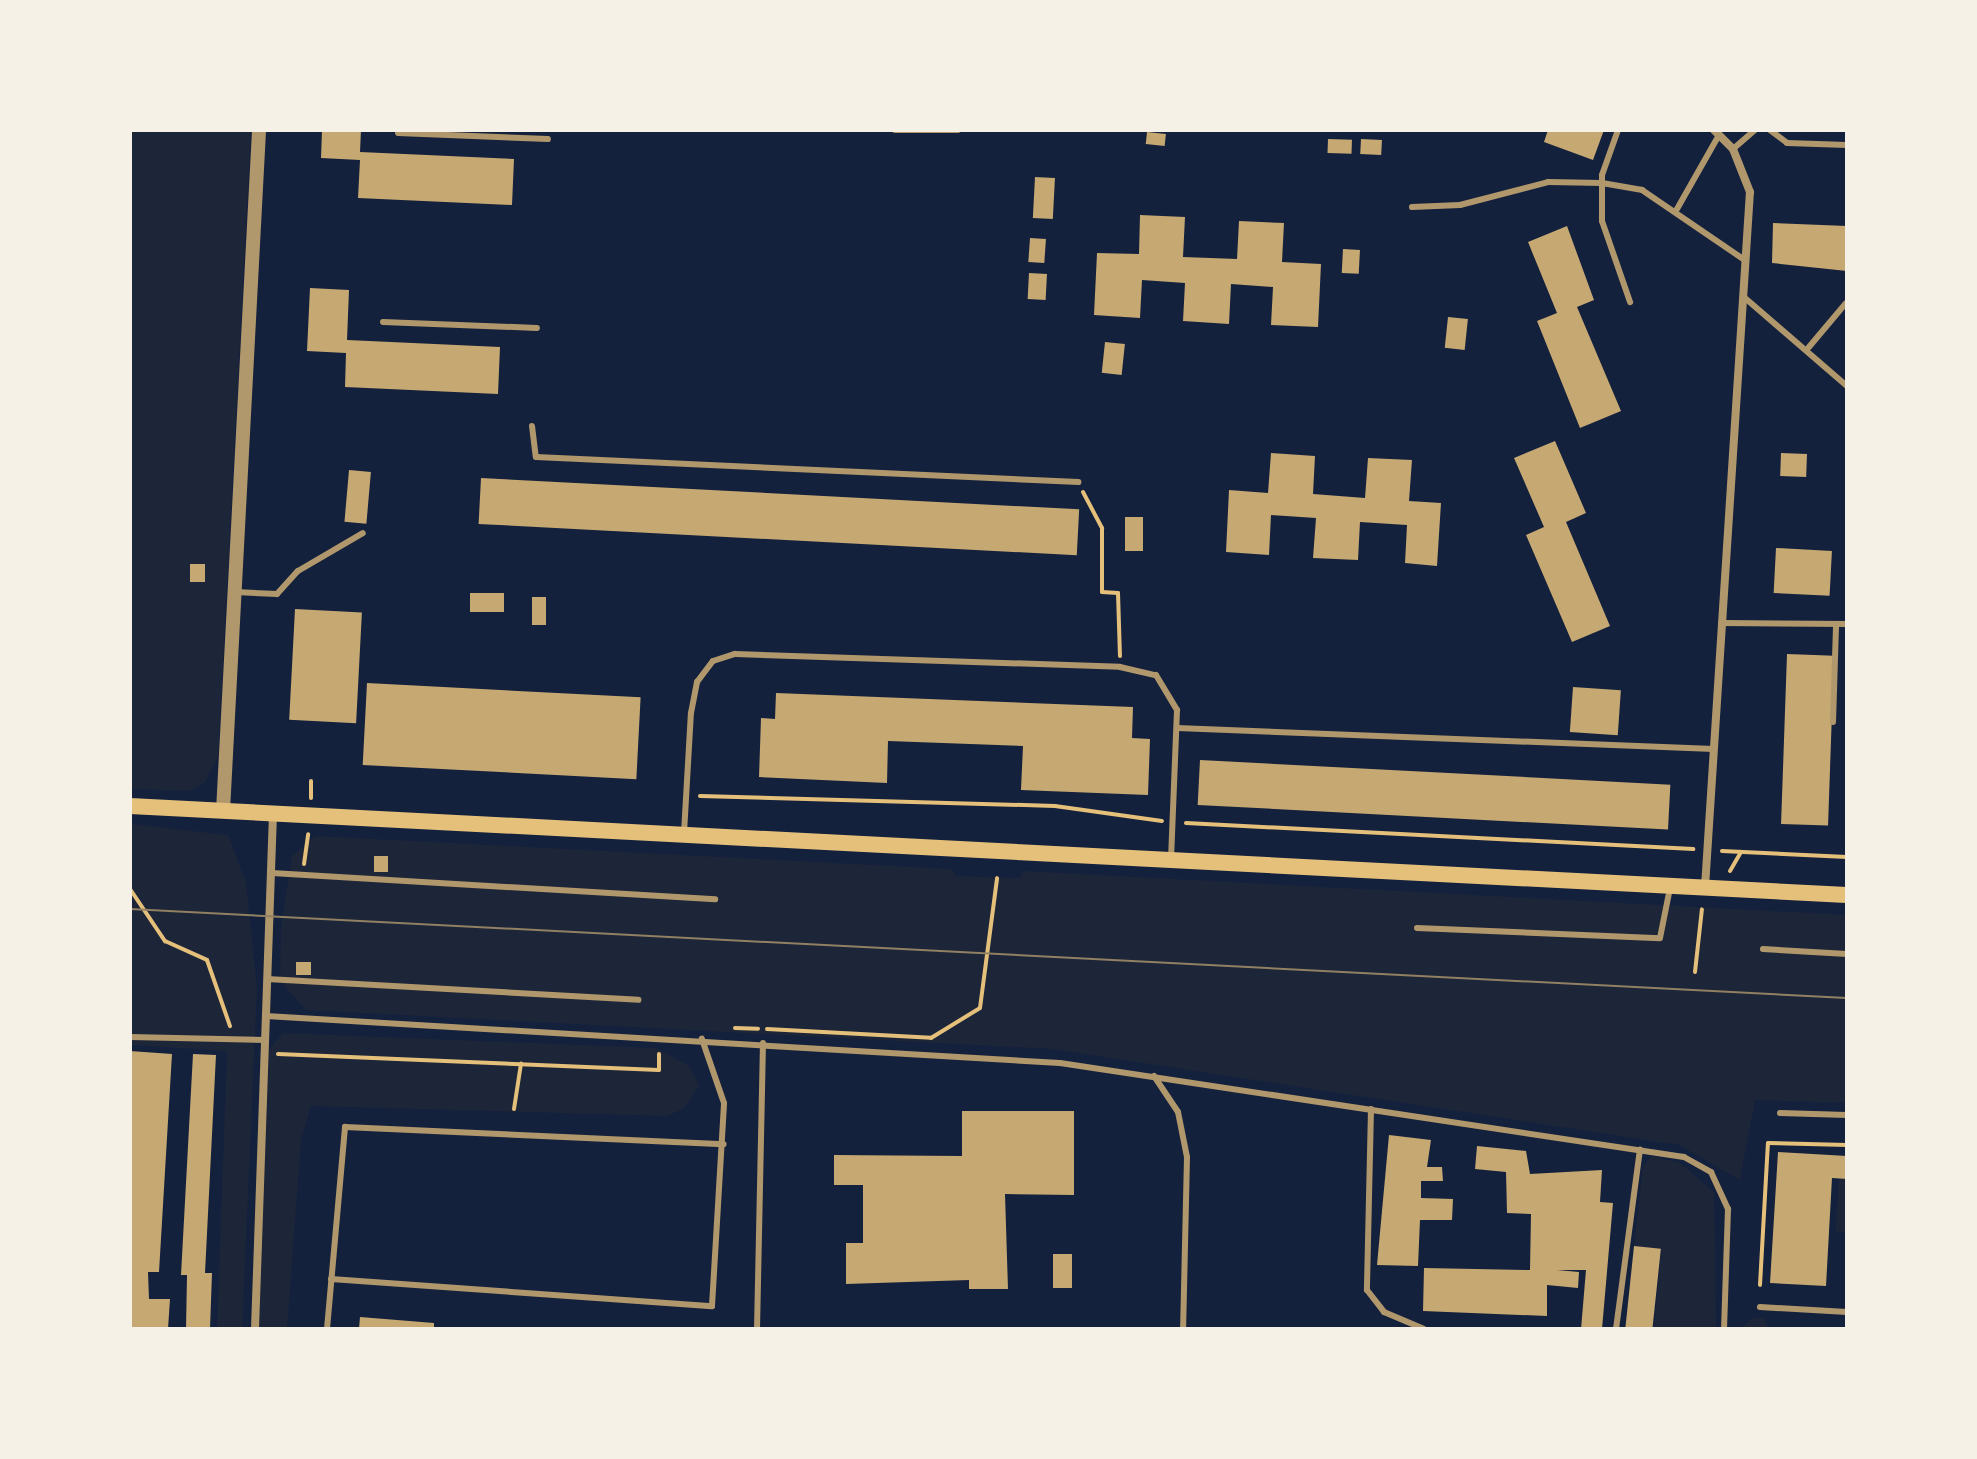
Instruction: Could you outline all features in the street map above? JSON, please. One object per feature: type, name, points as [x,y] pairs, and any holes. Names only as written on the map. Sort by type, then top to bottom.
[{"type":"main road","points":[[130,806],[1847,895]]},
{"type":"street","points":[[223,811],[259,130]]},
{"type":"street","points":[[1705,887],[1750,192],[1733,149],[1716,132]]},
{"type":"street","points":[[255,1329],[273,814]]},
{"type":"lane","points":[[895,130],[958,130]]},
{"type":"lane","points":[[1618,130],[1602,183],[1602,221],[1630,302]]},
{"type":"lane","points":[[1733,149],[1755,130]]},
{"type":"lane","points":[[1770,130],[1787,143],[1847,145]]},
{"type":"lane","points":[[1677,209],[1716,132]]},
{"type":"lane","points":[[398,133],[548,139]]},
{"type":"lane","points":[[1412,207],[1460,205],[1548,182],[1602,183],[1642,190],[1677,209],[1746,261]]},
{"type":"lane","points":[[1745,298],[1809,347],[1847,386]]},
{"type":"lane","points":[[1809,347],[1846,303]]},
{"type":"lane","points":[[383,322],[537,328]]},
{"type":"lane","points":[[532,426],[536,457],[1078,482]]},
{"type":"lane","points":[[235,592],[277,594],[298,571],[363,533]]},
{"type":"lane","points":[[1721,623],[1847,624]]},
{"type":"lane","points":[[1833,722],[1836,624]]},
{"type":"lane","points":[[684,833],[697,682],[724,657],[1120,667],[1163,683],[1177,728],[1171,859]]},
{"type":"lane","points":[[1177,728],[1714,749]]},
{"type":"lane","points":[[272,873],[715,899]]},
{"type":"lane","points":[[1417,928],[1660,938],[1670,885]]},
{"type":"lane","points":[[1763,949],[1847,954]]},
{"type":"lane","points":[[267,979],[638,1000]]},
{"type":"lane","points":[[266,1016],[763,1043],[1154,1076],[1684,1157],[1723,1188],[1724,1329]]},
{"type":"lane","points":[[130,1037],[264,1040]]},
{"type":"lane","points":[[331,1279],[712,1306],[724,1144],[724,1103],[702,1039]]},
{"type":"lane","points":[[757,1329],[763,1043]]},
{"type":"lane","points":[[1154,1076],[1178,1112],[1187,1157],[1183,1329]]},
{"type":"lane","points":[[1371,1109],[1367,1290],[1384,1312],[1424,1329]]},
{"type":"lane","points":[[1780,1113],[1847,1115]]},
{"type":"lane","points":[[327,1329],[345,1127],[724,1144]]},
{"type":"lane","points":[[1616,1329],[1640,1150]]},
{"type":"lane","points":[[1760,1307],[1847,1312]]},
{"type":"path","points":[[1078,482],[1102,528],[1102,592],[1118,593],[1120,667]]},
{"type":"path","points":[[311,781],[311,798]]},
{"type":"path","points":[[687,796],[1055,806],[1173,823],[1847,857]]},
{"type":"path","points":[[303,875],[308,834]]},
{"type":"path","points":[[1729,873],[1741,852]]},
{"type":"path","points":[[986,942],[997,878]]},
{"type":"path","points":[[130,889],[165,941],[207,960],[233,1039]]},
{"type":"path","points":[[1695,972],[1702,909]]},
{"type":"path","points":[[514,1109],[521,1064]]},
{"type":"path","points":[[1760,1285],[1768,1143],[1847,1145]]},
{"type":"shaded area","points":[[130,130],[251,130],[218,757],[205,782],[190,791],[130,789]]},
{"type":"shaded area","points":[[130,824],[228,835],[246,882],[257,988],[242,1329],[217,1329],[227,1051],[130,1045]]},
{"type":"shaded area","points":[[315,836],[951,869],[956,876],[1020,878],[1023,871],[1847,915],[1847,1103],[1755,1100],[1740,1180],[1679,1145],[1052,1049],[306,1010],[280,981],[281,929],[292,856]]},
{"type":"shaded area","points":[[283,1033],[656,1048],[689,1066],[699,1086],[683,1109],[667,1116],[311,1106],[301,1140],[287,1329],[259,1329],[269,1050]]},
{"type":"shaded area","points":[[1652,1156],[1680,1163],[1714,1192],[1716,1329],[1654,1329],[1661,1250],[1634,1246],[1643,1166]]},
{"type":"shaded area","points":[[1839,1178],[1847,1179],[1847,1232],[1836,1231]]},
{"type":"shaded area","points":[[1753,1318],[1765,1318],[1768,1329],[1740,1329]]},
{"type":"building","points":[[322,130],[361,130],[360,152],[514,159],[512,205],[358,198],[360,160],[321,158]]},
{"type":"building","points":[[1548,130],[1604,130],[1593,160],[1544,142]]},
{"type":"building","points":[[1147,132],[1166,134],[1165,146],[1146,144]]},
{"type":"building","points":[[1328,139],[1352,140],[1351,154],[1328,153]]},
{"type":"building","points":[[1361,139],[1382,140],[1381,155],[1360,154]]},
{"type":"building","points":[[1035,177],[1055,178],[1053,219],[1033,218]]},
{"type":"building","points":[[1140,215],[1185,217],[1183,257],[1237,259],[1239,221],[1284,223],[1282,262],[1321,264],[1318,327],[1271,325],[1273,287],[1231,284],[1229,324],[1183,321],[1185,283],[1142,280],[1140,318],[1094,315],[1097,253],[1139,254]]},
{"type":"building","points":[[1773,223],[1847,226],[1847,271],[1772,263]]},
{"type":"building","points":[[1567,226],[1594,300],[1577,307],[1621,411],[1580,428],[1537,321],[1557,313],[1528,242]]},
{"type":"building","points":[[1030,238],[1046,239],[1044,263],[1028,262]]},
{"type":"building","points":[[1343,249],[1360,250],[1359,274],[1342,273]]},
{"type":"building","points":[[1029,273],[1047,274],[1046,300],[1028,299]]},
{"type":"building","points":[[310,288],[349,290],[347,340],[500,347],[498,394],[345,387],[346,353],[307,351]]},
{"type":"building","points":[[1448,317],[1468,319],[1465,350],[1445,348]]},
{"type":"building","points":[[1105,342],[1125,344],[1122,375],[1102,373]]},
{"type":"building","points":[[1555,441],[1586,513],[1566,522],[1610,626],[1572,642],[1526,535],[1544,527],[1514,458]]},
{"type":"building","points":[[1271,453],[1315,456],[1313,494],[1365,498],[1368,458],[1412,460],[1409,501],[1441,503],[1437,566],[1405,563],[1407,525],[1360,522],[1358,560],[1313,558],[1316,518],[1271,515],[1269,555],[1226,552],[1229,490],[1268,493]]},
{"type":"building","points":[[1781,453],[1807,454],[1806,477],[1780,476]]},
{"type":"building","points":[[349,470],[371,472],[366,524],[344,522]]},
{"type":"building","points":[[481,478],[1079,509],[1077,555],[479,524]]},
{"type":"building","points":[[1125,517],[1143,517],[1143,551],[1125,551]]},
{"type":"building","points":[[1776,548],[1832,551],[1830,596],[1774,593]]},
{"type":"building","points":[[190,564],[205,564],[205,582],[190,582]]},
{"type":"building","points":[[470,593],[504,593],[504,612],[470,612]]},
{"type":"building","points":[[532,597],[546,597],[546,625],[532,625]]},
{"type":"building","points":[[295,609],[362,613],[356,723],[289,720]]},
{"type":"building","points":[[1787,654],[1834,656],[1828,826],[1781,824]]},
{"type":"building","points":[[367,683],[641,697],[636,779],[363,765]]},
{"type":"building","points":[[1573,687],[1621,690],[1618,735],[1570,732]]},
{"type":"building","points":[[776,693],[1133,707],[1132,738],[1150,739],[1148,795],[1021,790],[1023,746],[888,741],[887,783],[759,777],[761,718],[775,719]]},
{"type":"building","points":[[1200,760],[1670,785],[1668,830],[1198,805]]},
{"type":"building","points":[[374,856],[388,856],[388,872],[374,872]]},
{"type":"building","points":[[296,962],[311,962],[311,975],[296,975]]},
{"type":"building","points":[[130,1051],[172,1054],[159,1272],[148,1272],[149,1299],[170,1299],[168,1329],[130,1329]]},
{"type":"building","points":[[193,1054],[216,1055],[205,1273],[212,1273],[210,1329],[186,1329],[187,1275],[181,1275]]},
{"type":"building","points":[[962,1111],[1074,1111],[1074,1195],[1005,1194],[1008,1289],[969,1289],[969,1280],[846,1284],[846,1243],[863,1243],[863,1185],[834,1185],[834,1155],[962,1156]]},
{"type":"building","points":[[1389,1135],[1431,1140],[1427,1167],[1442,1167],[1443,1181],[1421,1181],[1421,1198],[1453,1199],[1452,1220],[1420,1220],[1418,1266],[1377,1265]]},
{"type":"building","points":[[1477,1146],[1526,1151],[1530,1174],[1602,1170],[1600,1202],[1613,1203],[1602,1329],[1581,1329],[1586,1270],[1557,1270],[1579,1272],[1578,1288],[1547,1285],[1547,1316],[1423,1311],[1424,1268],[1530,1270],[1531,1214],[1507,1213],[1506,1172],[1475,1169]]},
{"type":"building","points":[[1778,1152],[1847,1156],[1847,1179],[1832,1178],[1826,1286],[1770,1283]]},
{"type":"building","points":[[1634,1246],[1661,1249],[1652,1329],[1625,1329]]},
{"type":"building","points":[[1053,1254],[1072,1254],[1072,1288],[1053,1288]]},
{"type":"building","points":[[360,1317],[434,1323],[434,1329],[359,1329]]},
{"type":"tram line","points":[[130,909],[1847,998]]}]
